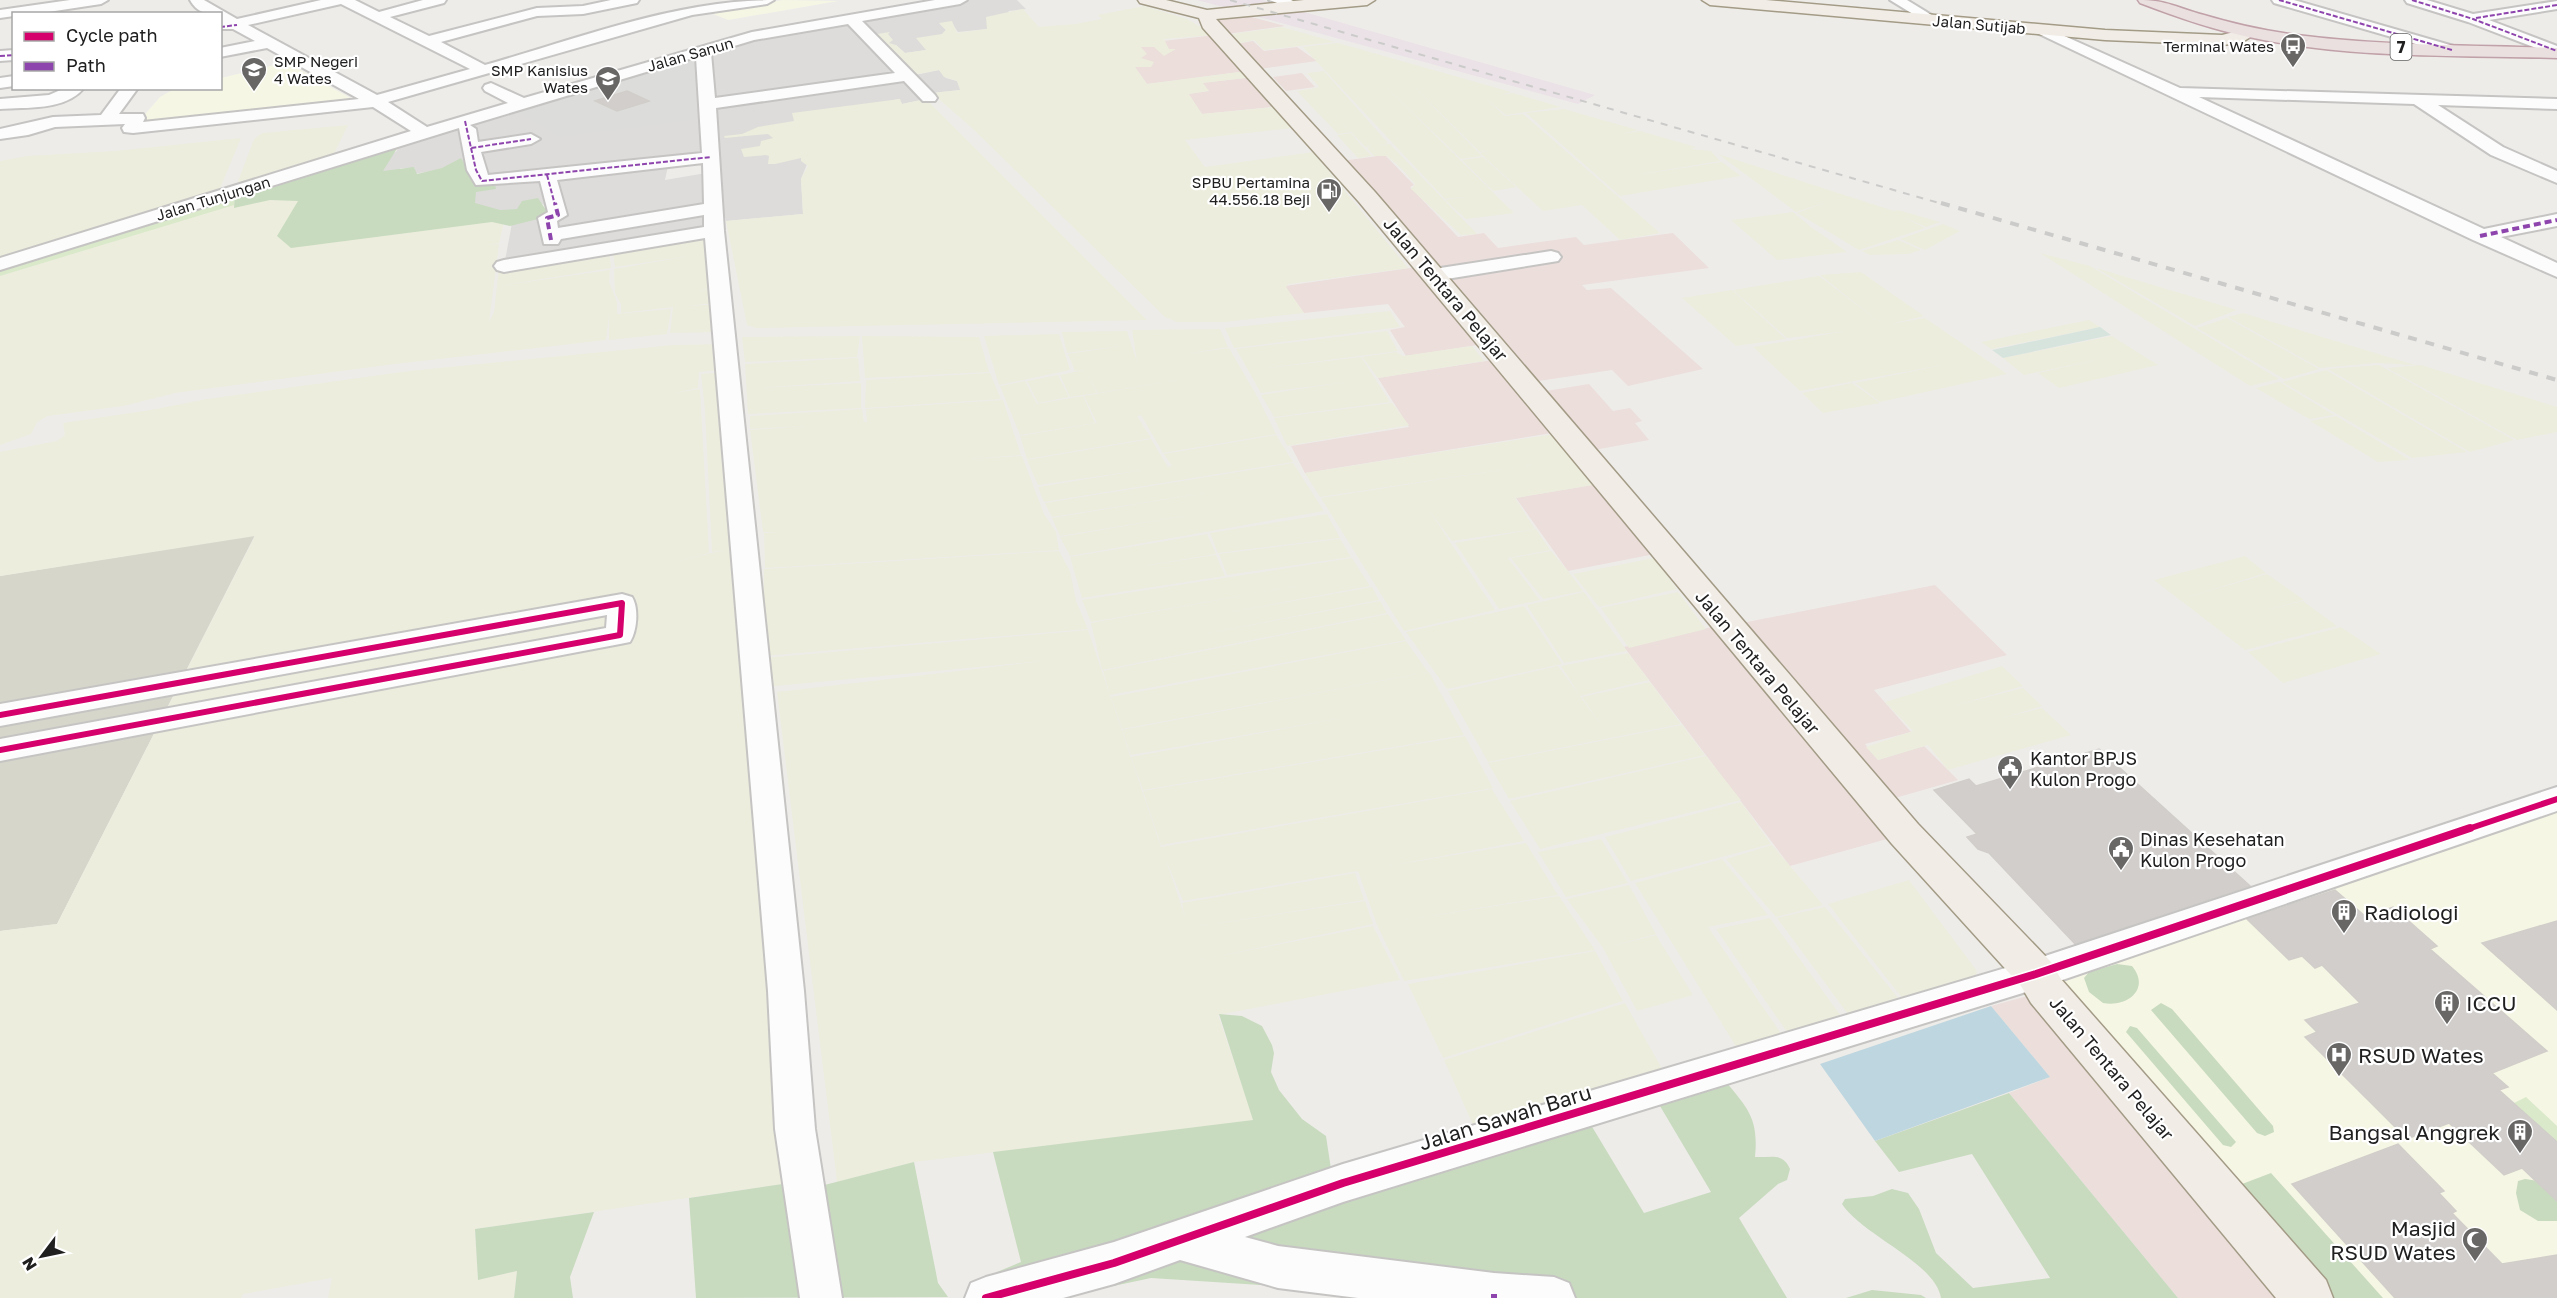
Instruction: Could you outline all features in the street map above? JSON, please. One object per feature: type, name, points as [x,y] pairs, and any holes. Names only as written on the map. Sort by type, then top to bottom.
[{"type":"highway","name":"7","points":[[2146,0],[2197,20],[2246,33],[2302,42],[2452,50],[2557,52]]},
{"type":"main road","points":[[1146,0],[1208,20],[1227,11],[1367,0]]},
{"type":"main road","name":"Jalan Sutijab","points":[[1710,0],[1786,4],[2040,29],[2222,40],[2235,39],[2246,33]]},
{"type":"main road","name":"Jalan Tentara Pelajar","points":[[1208,20],[1434,275],[1725,624],[1905,834],[2036,974],[2046,991],[2307,1298]]},
{"type":"street","points":[[0,6],[5,0]]},
{"type":"street","points":[[28,12],[84,8],[101,0]]},
{"type":"street","points":[[198,2],[214,0]]},
{"type":"street","points":[[229,26],[339,0]]},
{"type":"street","points":[[344,0],[482,69]]},
{"type":"street","points":[[379,16],[439,0]]},
{"type":"street","points":[[429,41],[537,12],[583,10],[632,0]]},
{"type":"street","points":[[0,134],[28,130],[53,122],[137,118],[130,128],[133,128],[375,101],[691,11],[767,0]]},
{"type":"street","name":"Jalan Sanun","points":[[425,133],[752,36],[960,0]]},
{"type":"street","points":[[1276,0],[1296,6]]},
{"type":"street","points":[[1897,0],[1931,20]]},
{"type":"street","points":[[2279,0],[2452,50]]},
{"type":"street","points":[[2412,0],[2473,19],[2557,52]]},
{"type":"street","points":[[198,2],[214,12]]},
{"type":"street","points":[[671,4],[752,36]]},
{"type":"street","points":[[2473,19],[2557,5]]},
{"type":"street","points":[[850,19],[929,98]]},
{"type":"street","points":[[229,26],[269,43],[375,101],[425,133]]},
{"type":"street","points":[[2040,29],[2557,271]]},
{"type":"street","points":[[222,53],[269,43]]},
{"type":"street","points":[[703,51],[714,220],[784,967],[795,1129],[821,1298]]},
{"type":"street","points":[[707,104],[908,76]]},
{"type":"street","points":[[491,88],[523,104]]},
{"type":"street","points":[[0,104],[58,99],[69,95],[74,90]]},
{"type":"street","points":[[106,120],[128,90]]},
{"type":"street","points":[[2173,92],[2557,105]]},
{"type":"street","points":[[2417,99],[2506,156],[2557,178]]},
{"type":"street","points":[[465,121],[476,170],[482,181],[711,157]]},
{"type":"street","name":"Jalan Tunjungan","points":[[0,264],[425,133]]},
{"type":"street","points":[[471,148],[531,138]]},
{"type":"street","points":[[547,175],[558,215],[547,218],[551,238],[714,220]]},
{"type":"street","points":[[504,266],[714,220]]},
{"type":"street","points":[[2480,236],[2557,220]]},
{"type":"street","points":[[1434,275],[1551,257]]},
{"type":"street","points":[[0,715],[622,603],[620,635],[0,750]]},
{"type":"street","points":[[240,706],[251,670]]},
{"type":"street","name":"Jalan Sawah Baru","points":[[986,1298],[1114,1263],[1343,1183],[2036,974],[2557,799]]},
{"type":"street","points":[[1181,1240],[1278,1267],[1494,1296],[1554,1298]]},
{"type":"shaded area","points":[[783,0],[838,1],[728,20],[713,14],[721,10]]},
{"type":"shaded area","points":[[969,0],[1017,0],[1026,9],[1008,11],[1010,13],[987,29],[958,32],[951,22],[940,24],[946,30],[927,50],[905,53],[896,45],[892,46],[873,34],[915,75],[939,70],[946,78],[957,81],[961,90],[932,93],[856,20]]},
{"type":"shaded area","points":[[1197,0],[1262,0],[1595,95],[1578,104]]},
{"type":"shaded area","points":[[1144,6],[1187,19],[1214,35],[1164,39],[1169,49],[1176,49],[1164,56],[1154,47],[1141,47],[1147,54],[1141,58],[1154,62],[1151,67],[1135,67],[1147,84],[1247,71],[1254,77],[1203,83],[1209,91],[1189,94],[1202,114],[1275,107],[1291,128],[1185,140],[1205,167],[1313,152],[1408,268],[1289,284],[1286,287],[1304,313],[1225,322],[1177,322],[1165,317],[973,129],[932,93],[960,90],[957,81],[944,77],[939,70],[913,75],[871,35],[890,32],[888,34],[893,40],[889,43],[896,45],[905,53],[926,50],[916,38],[942,34],[946,30],[939,23],[952,21],[957,33],[987,29],[986,17],[1023,9],[1038,26],[1036,27],[1075,24],[1102,19],[1098,15]]},
{"type":"shaded area","points":[[1218,15],[1244,15],[1285,26],[1227,34],[1214,21]]},
{"type":"shaded area","points":[[850,21],[905,76],[713,102],[708,52],[755,38]]},
{"type":"shaded area","points":[[1282,27],[1335,42],[1264,50],[1254,40],[1240,43],[1232,34]]},
{"type":"shaded area","points":[[1215,35],[1247,71],[1147,84],[1120,46]]},
{"type":"shaded area","points":[[1253,41],[1264,51],[1297,47],[1317,61],[1259,69],[1235,44]]},
{"type":"shaded area","points":[[1338,43],[1511,92],[1501,95],[1513,93],[1561,107],[1506,115],[1485,98],[1505,116],[1523,114],[1660,233],[1620,240],[1582,205],[1543,211],[1480,153],[1490,150],[1480,152],[1409,82],[1482,156],[1461,159],[1381,82],[1514,213],[1466,219],[1445,200],[1465,197],[1445,199],[1303,47]]},
{"type":"shaded area","points":[[703,51],[711,147],[693,153],[693,161],[668,166],[665,180],[712,172],[712,231],[504,266],[512,223],[546,213],[544,205],[538,202],[521,209],[496,211],[471,204],[448,168],[414,174],[415,168],[401,168],[390,176],[352,160],[396,152],[403,139]]},
{"type":"shaded area","points":[[698,56],[703,119],[560,137],[514,110]]},
{"type":"shaded area","name":"SMP Negeri 4 Wates","points":[[286,62],[361,104],[134,127],[160,97],[172,90],[222,90],[222,78]]},
{"type":"shaded area","points":[[1324,71],[1388,143],[1379,145],[1390,144],[1477,234],[1461,235],[1411,189],[1415,184],[1402,169],[1387,156],[1374,156],[1367,148],[1371,146],[1365,147],[1317,95],[1351,132],[1338,134],[1297,91],[1310,89],[1315,93],[1311,89],[1319,87],[1307,73]]},
{"type":"shaded area","points":[[1302,73],[1315,87],[1286,91],[1273,77]]},
{"type":"shaded area","points":[[1254,77],[1281,106],[1202,114],[1188,94],[1208,91],[1201,83]]},
{"type":"shaded area","points":[[905,78],[926,99],[902,104],[899,99],[793,120],[803,123],[803,129],[836,133],[855,140],[807,164],[801,179],[803,214],[726,221],[718,186],[712,105]]},
{"type":"shaded area","points":[[900,99],[902,104],[926,99],[1147,320],[756,328],[747,325],[726,221],[803,214],[801,179],[808,166],[801,161],[801,158],[768,164],[769,156],[766,155],[744,157],[741,149],[760,146],[761,141],[773,138],[768,134],[725,138],[724,136],[742,134],[758,127],[794,121],[792,113]]},
{"type":"shaded area","points":[[1564,109],[1638,130],[1621,134],[1640,131],[1696,147],[1691,149],[1711,151],[1720,161],[1630,176],[1722,162],[1741,176],[1620,196],[1526,113]]},
{"type":"shaded area","points":[[348,125],[334,154],[237,184],[254,139],[262,133]]},
{"type":"shaded area","points":[[1351,133],[1372,156],[1358,158],[1337,135]]},
{"type":"shaded area","points":[[241,138],[219,191],[0,260],[0,161],[27,156],[115,151]]},
{"type":"shaded area","points":[[1718,154],[1894,211],[1898,210],[1940,222],[1926,227],[1901,216],[1925,228],[1859,250],[1797,213],[1830,201],[1796,212]]},
{"type":"shaded area","points":[[1385,155],[1414,185],[1410,187],[1458,237],[1484,233],[1498,248],[1576,237],[1584,245],[1673,233],[1709,268],[1582,285],[1587,290],[1611,288],[1703,369],[1628,386],[1612,370],[1532,382],[1342,161]]},
{"type":"shaded area","points":[[1483,157],[1516,187],[1493,191],[1462,160]]},
{"type":"shaded area","points":[[256,197],[505,218],[499,243],[489,245],[499,244],[489,322],[494,312],[499,267],[609,247],[611,268],[499,286],[610,270],[609,282],[617,302],[617,314],[671,309],[667,334],[609,340],[609,315],[606,340],[395,364],[175,393],[123,406],[48,416],[37,422],[31,434],[0,445],[0,276]]},
{"type":"shaded area","points":[[1793,212],[1847,252],[1777,260],[1731,220]]},
{"type":"shaded area","points":[[1943,224],[1960,231],[1925,250],[1900,239]]},
{"type":"shaded area","points":[[712,231],[719,287],[697,291],[720,288],[722,302],[687,306],[722,304],[722,332],[670,333],[673,307],[621,313],[621,304],[615,293],[614,269],[690,256],[615,267],[612,247]]},
{"type":"shaded area","points":[[1898,240],[1921,250],[1908,254],[1870,255],[1862,251]]},
{"type":"shaded area","points":[[2040,253],[2090,266],[2279,379],[2250,386]]},
{"type":"shaded area","points":[[1417,267],[1477,345],[1406,356],[1390,330],[1405,327],[1388,304],[1304,313],[1285,286]]},
{"type":"shaded area","points":[[2096,268],[2237,310],[2195,326]]},
{"type":"shaded area","points":[[1861,272],[1924,316],[1891,324],[1925,318],[2007,374],[1880,402],[1855,383],[1948,364],[1800,391],[1753,347],[1846,331],[1787,338],[1733,290],[1819,276],[1883,325],[1820,275]]},
{"type":"shaded area","points":[[1732,290],[1786,339],[1736,346],[1682,298]]},
{"type":"shaded area","points":[[1390,311],[1400,327],[1234,348],[1225,328]]},
{"type":"shaded area","points":[[2243,313],[2415,365],[2376,363],[2320,368],[2228,317]]},
{"type":"shaded area","points":[[2227,318],[2319,369],[2284,379],[2197,328]]},
{"type":"shaded area","points":[[2089,320],[2100,327],[1991,349],[1981,342]]},
{"type":"shaded area","points":[[2100,327],[2111,335],[2003,358],[1992,350]]},
{"type":"shaded area","points":[[1220,329],[1228,347],[1186,354],[1229,348],[1276,434],[1163,453],[1141,415],[1137,416],[1151,438],[1027,459],[1020,436],[1097,423],[1084,396],[1189,378],[1098,393],[1088,376],[1097,393],[1070,397],[1060,375],[1084,370],[1075,371],[1068,354],[1127,345],[1067,353],[1062,332],[1127,331],[1137,362],[1132,330]]},
{"type":"shaded area","points":[[1387,331],[1398,351],[1267,368],[1361,357],[1390,402],[1274,417],[1261,395],[1346,382],[1261,393],[1236,349]]},
{"type":"shaded area","points":[[1059,334],[1070,370],[999,385],[984,336]]},
{"type":"shaded area","points":[[860,336],[857,357],[745,362],[742,337]]},
{"type":"shaded area","points":[[862,336],[979,337],[989,372],[865,378]]},
{"type":"shaded area","points":[[2112,336],[2158,365],[2059,388],[2038,373],[2106,358],[2024,375],[2003,358]]},
{"type":"shaded area","points":[[726,344],[729,369],[699,372],[698,388],[674,393],[700,389],[709,553],[675,562],[724,550],[712,552],[701,374],[729,372],[803,1181],[475,1229],[478,1280],[517,1271],[514,1298],[328,1298],[332,1278],[243,1294],[241,1298],[0,1298],[0,931],[57,924],[255,536],[0,576],[0,452],[57,441],[65,435],[63,423],[207,399],[409,371],[673,345]]},
{"type":"shaded area","points":[[1472,346],[1484,361],[1378,378],[1362,357],[1396,352],[1403,356]]},
{"type":"shaded area","points":[[858,358],[860,381],[755,388],[861,383],[861,408],[748,414],[745,364]]},
{"type":"shaded area","points":[[1505,358],[1564,431],[1305,473],[1291,446],[1409,427],[1378,378]]},
{"type":"shaded area","points":[[2379,365],[2514,440],[2470,452],[2328,369]]},
{"type":"shaded area","points":[[2421,365],[2557,407],[2557,432],[2517,440],[2387,368]]},
{"type":"shaded area","points":[[2326,370],[2467,452],[2412,458],[2282,382]]},
{"type":"shaded area","points":[[990,373],[1001,399],[865,408],[866,380]]},
{"type":"shaded area","points":[[1058,375],[1069,397],[1038,403],[1027,381]]},
{"type":"shaded area","points":[[1025,381],[1037,404],[1083,396],[1095,423],[1020,435],[1000,386]]},
{"type":"shaded area","points":[[2280,382],[2334,415],[2309,419],[2256,388]]},
{"type":"shaded area","points":[[1852,383],[1880,403],[1823,413],[1802,393]]},
{"type":"shaded area","points":[[1589,384],[1613,411],[1630,408],[1642,421],[1635,423],[1649,440],[1594,450],[1546,391]]},
{"type":"shaded area","points":[[1003,400],[1021,455],[970,459],[1022,456],[1044,514],[1056,532],[1059,550],[765,568],[764,533],[777,532],[763,532],[750,430],[807,426],[750,429],[750,416],[862,409],[864,422],[867,422],[866,409]]},
{"type":"shaded area","points":[[1392,403],[1409,425],[1287,446],[1274,418]]},
{"type":"shaded area","points":[[2336,416],[2410,460],[2378,462],[2310,421]]},
{"type":"shaded area","points":[[1555,434],[1593,485],[1515,498],[1535,529],[1452,541],[1429,510],[1495,610],[1404,631],[1321,498],[1533,465],[1320,497],[1305,473]]},
{"type":"shaded area","points":[[1276,435],[1293,462],[1044,502],[1038,487],[1149,469],[1038,485],[1027,460],[1151,439],[1168,467],[1172,466],[1164,454]]},
{"type":"shaded area","points":[[1293,463],[1324,511],[1070,556],[1060,537],[1202,513],[1060,536],[1052,518],[1229,489],[1052,517],[1045,503]]},
{"type":"shaded area","points":[[1609,482],[1665,552],[1568,571],[1516,498]]},
{"type":"shaded area","points":[[1327,514],[1340,538],[1218,553],[1210,533]]},
{"type":"shaded area","points":[[1536,529],[1550,550],[1508,558],[1540,600],[1499,609],[1455,543]]},
{"type":"shaded area","points":[[1207,534],[1216,554],[1130,568],[1216,555],[1225,576],[1082,598],[1070,557]]},
{"type":"shaded area","points":[[255,535],[57,924],[0,931],[0,576]]},
{"type":"shaded area","points":[[1340,539],[1351,557],[1227,575],[1219,554]]},
{"type":"shaded area","points":[[1059,551],[1070,571],[1076,601],[1088,629],[763,656],[764,569]]},
{"type":"shaded area","points":[[1551,551],[1583,591],[1543,599],[1511,558]]},
{"type":"shaded area","points":[[2245,556],[2266,573],[2185,598],[2267,574],[2304,600],[2258,612],[2303,601],[2337,626],[2245,650],[2154,580]]},
{"type":"shaded area","points":[[1352,558],[1370,586],[1219,614],[1372,587],[1379,600],[1182,638],[1380,601],[1387,613],[1102,670],[1091,623],[1303,585],[1091,622],[1082,600]]},
{"type":"shaded area","points":[[1654,558],[1677,589],[1599,607],[1573,574]]},
{"type":"shaded area","points":[[1935,585],[2007,655],[1874,690],[1911,732],[1865,744],[1878,760],[1924,746],[1958,780],[1888,800],[1737,624]]},
{"type":"shaded area","points":[[1584,592],[1627,651],[1564,663],[1527,605]]},
{"type":"shaded area","points":[[1678,592],[1706,629],[1629,648],[1601,608]]},
{"type":"shaded area","points":[[1524,606],[1562,664],[1447,689],[1406,632]]},
{"type":"shaded area","points":[[1388,614],[1406,640],[1110,695],[1103,671]]},
{"type":"shaded area","points":[[1725,624],[1905,834],[1790,866],[1624,647]]},
{"type":"shaded area","points":[[2341,627],[2381,654],[2283,683],[2248,652]]},
{"type":"shaded area","points":[[1088,630],[1161,847],[1492,789],[1524,841],[1388,866],[1526,843],[1558,895],[1405,920],[1559,896],[1595,950],[1404,981],[1377,925],[1358,871],[1183,901],[1166,860],[1185,917],[1182,903],[1355,873],[1364,900],[1188,928],[1365,901],[1373,924],[1199,960],[1373,926],[1400,980],[1218,1015],[1254,1120],[914,1162],[837,1182],[777,692],[1043,661],[765,687],[763,658]]},
{"type":"shaded area","points":[[1406,641],[1428,672],[1122,729],[1111,697]]},
{"type":"shaded area","points":[[1628,653],[1649,680],[1580,696],[1561,666]]},
{"type":"shaded area","points":[[1558,666],[1602,727],[1582,697],[1650,682],[1681,724],[1488,762],[1448,691]]},
{"type":"shaded area","points":[[2002,666],[2023,686],[1953,706],[2023,688],[2042,706],[2003,718],[2042,708],[2071,735],[1948,770],[1928,745],[1878,760],[1866,747],[1913,731],[1885,702]]},
{"type":"shaded area","points":[[1429,672],[1464,735],[1143,790],[1131,757],[1358,715],[1131,755],[1122,730]]},
{"type":"shaded area","points":[[1682,725],[1705,755],[1509,799],[1488,763]]},
{"type":"shaded area","points":[[1465,736],[1493,788],[1161,845],[1143,791]]},
{"type":"shaded area","points":[[1706,756],[1741,800],[1540,849],[1510,801]]},
{"type":"shaded area","name":"RSUD Wates","points":[[2557,799],[2557,1298],[2315,1298],[2036,976]]},
{"type":"shaded area","points":[[1741,802],[1771,844],[1631,881],[1605,837]]},
{"type":"shaded area","points":[[1601,839],[1628,883],[1566,897],[1538,852]]},
{"type":"shaded area","points":[[1772,845],[1823,905],[1776,917],[1726,859]]},
{"type":"shaded area","points":[[1722,859],[1768,915],[1708,927],[1782,1035],[1740,1053],[1635,883]]},
{"type":"shaded area","points":[[1909,880],[1977,971],[1972,988],[1903,999],[1828,904]]},
{"type":"shaded area","points":[[1629,885],[1656,934],[1605,948],[1656,935],[1693,995],[1637,1011],[1603,948],[1567,899]]},
{"type":"shaded area","points":[[1825,907],[1898,998],[1850,1017],[1777,918]]},
{"type":"shaded area","points":[[1770,918],[1846,1023],[1789,1035],[1716,929]]},
{"type":"shaded area","points":[[1595,951],[1623,1001],[1443,1058],[1408,984]]},
{"type":"shaded area","points":[[2046,991],[2308,1298],[2178,1298],[2009,1093],[2050,1077],[1991,1006]]},
{"type":"shaded area","points":[[1625,1003],[1665,1074],[1478,1136],[1444,1060]]},
{"type":"green space","points":[[403,139],[383,171],[414,167],[417,174],[442,168],[461,158],[476,182],[494,180],[496,189],[476,192],[475,203],[500,210],[517,209],[522,201],[538,198],[550,216],[510,226],[492,222],[291,248],[277,236],[298,201],[270,200],[234,208],[235,192]]},
{"type":"green space","points":[[235,192],[234,205],[0,276],[0,263]]},
{"type":"green space","points":[[2117,964],[2132,966],[2137,974],[2138,989],[2128,1000],[2112,1004],[2103,1003],[2089,992],[2084,978],[2089,972]]},
{"type":"green space","points":[[2161,1003],[2172,1009],[2273,1126],[2274,1132],[2265,1136],[2257,1133],[2151,1010]]},
{"type":"green space","points":[[1219,1014],[1242,1016],[1262,1026],[1272,1045],[1274,1053],[1271,1072],[1279,1090],[1302,1119],[1326,1136],[1331,1169],[1328,1178],[983,1282],[997,1272],[1021,1262],[993,1152],[1253,1120]]},
{"type":"green space","points":[[2130,1026],[2137,1028],[2236,1142],[2231,1147],[2223,1145],[2126,1032]]},
{"type":"green space","points":[[1723,1078],[1750,1114],[1755,1132],[1755,1157],[1780,1158],[1790,1169],[1787,1180],[1778,1184],[1739,1218],[1787,1298],[1463,1298],[1151,1278],[1057,1298],[1035,1298],[1588,1120],[1644,1213],[1711,1192],[1657,1101]]},
{"type":"green space","points":[[2009,1093],[2178,1298],[1941,1298],[1936,1285],[1926,1273],[1865,1227],[1842,1204],[1845,1199],[1873,1196],[1892,1189],[1908,1193],[1919,1209],[1936,1253],[1973,1288],[2050,1278],[1972,1154],[1899,1172],[1875,1141]]},
{"type":"green space","points":[[2526,1097],[2557,1126],[2557,1142],[2514,1103]]},
{"type":"green space","points":[[914,1162],[938,1283],[948,1297],[696,1298],[689,1198],[803,1181],[805,1190]]},
{"type":"green space","points":[[2271,1173],[2383,1298],[2325,1298],[2229,1189]]},
{"type":"green space","points":[[2525,1179],[2545,1182],[2557,1190],[2557,1221],[2538,1221],[2520,1210],[2516,1193],[2518,1181]]},
{"type":"green space","points":[[594,1212],[570,1277],[573,1298],[514,1298],[517,1271],[478,1280],[475,1229]]},
{"type":"green space","points":[[1872,1290],[1921,1295],[1926,1298],[1846,1298]]},
{"type":"water","points":[[1991,1006],[2050,1077],[1875,1141],[1820,1064]]},
{"type":"building","name":"SMP Kanisius Wates","points":[[627,91],[649,101],[617,111],[595,101]]},
{"type":"building","points":[[2099,749],[2250,886],[2075,944],[1989,853],[1978,849],[1967,837],[1977,834],[1934,790],[1969,779],[1976,786]]},
{"type":"building","points":[[2335,890],[2366,917],[2393,907],[2437,946],[2430,949],[2547,1051],[2492,1073],[2508,1087],[2499,1090],[2557,1142],[2557,1201],[2522,1168],[2504,1175],[2449,1123],[2407,1139],[2305,1037],[2317,1032],[2305,1020],[2360,1003],[2322,965],[2315,968],[2302,956],[2289,960],[2247,919]]},
{"type":"building","points":[[2557,921],[2557,1010],[2482,943]]},
{"type":"building","points":[[2398,1144],[2444,1191],[2439,1193],[2456,1211],[2452,1213],[2502,1264],[2557,1255],[2557,1298],[2395,1298],[2292,1184]]},
{"type":"railway","points":[[1230,0],[1946,205]]},
{"type":"railway","points":[[1941,203],[2557,380]]},
{"type":"marked path","points":[[2279,0],[2452,50]]},
{"type":"marked path","points":[[2412,0],[2473,19],[2557,51]]},
{"type":"marked path","points":[[2476,18],[2557,5]]},
{"type":"marked path","points":[[222,27],[237,25]]},
{"type":"marked path","points":[[0,56],[12,55]]},
{"type":"marked path","points":[[465,121],[471,148],[531,139]]},
{"type":"marked path","points":[[471,148],[476,170],[482,181],[614,169],[711,157]]},
{"type":"marked path","points":[[547,175],[558,215],[547,218],[551,240]]},
{"type":"marked path","points":[[2480,236],[2557,220]]},
{"type":"cycle path","points":[[0,715],[622,603],[620,635],[0,750]]},
{"type":"cycle path","points":[[986,1298],[1114,1263],[1343,1183],[2036,974],[2557,799]]},
{"type":"place","name":"Terminal Wates","points":[[2293,69]]},
{"type":"place","name":"SMP Negeri 4 Wates","points":[[254,93]]},
{"type":"place","name":"SMP Kanisius Wates","points":[[608,102]]},
{"type":"place","name":"SPBU Pertamina 44.556.18 Beji","points":[[1329,214]]},
{"type":"place","name":"Kantor BPJS Kulon Progo","points":[[2010,791]]},
{"type":"place","name":"Dinas Kesehatan Kulon Progo","points":[[2121,872]]},
{"type":"place","name":"Radiologi","points":[[2344,935]]},
{"type":"place","name":"ICCU","points":[[2447,1026]]},
{"type":"place","name":"RSUD Wates","points":[[2339,1078]]},
{"type":"place","name":"Bangsal Anggrek","points":[[2520,1155]]},
{"type":"place","name":"Masjid RSUD Wates","points":[[2475,1263]]}]
